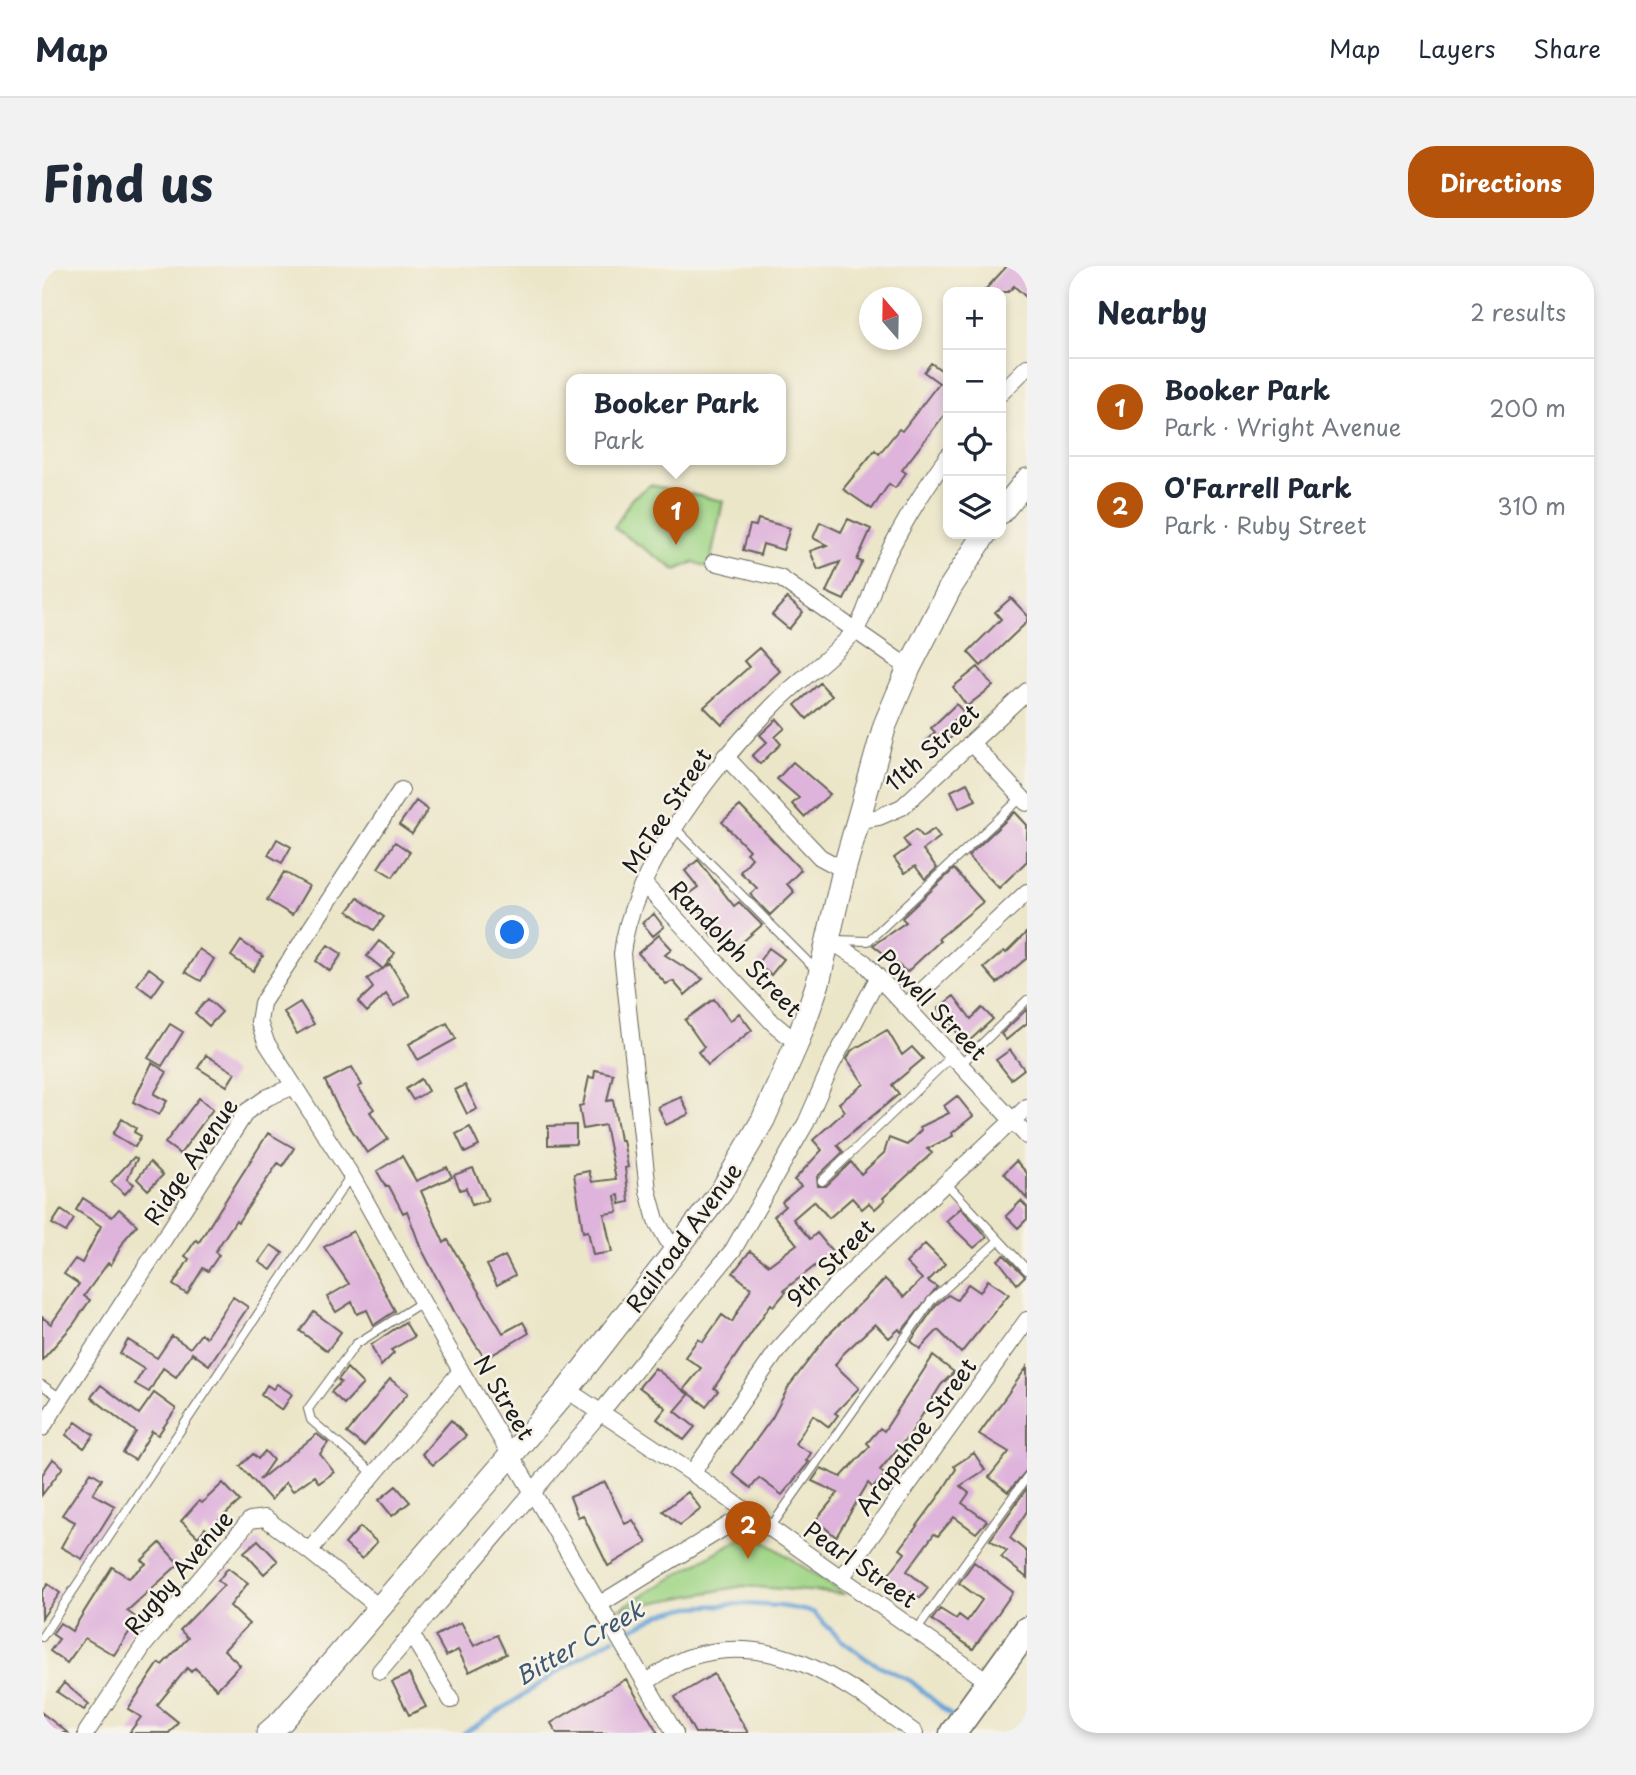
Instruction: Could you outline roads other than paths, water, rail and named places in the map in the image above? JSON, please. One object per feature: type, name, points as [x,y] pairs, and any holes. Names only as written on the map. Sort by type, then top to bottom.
[{"type":"main road","points":[[953,1733],[1027,1630]]},
{"type":"street","points":[[1006,388],[1027,367]]},
{"type":"street","name":"McTee Street","points":[[675,1253],[656,1220],[648,1191],[621,954],[625,925],[644,884],[676,829],[725,756],[779,700],[854,632],[882,565],[927,484],[943,463]]},
{"type":"street","points":[[1006,506],[1027,480]]},
{"type":"street","name":"Railroad Avenue","points":[[268,1733],[283,1720],[567,1390],[721,1192],[763,1120],[797,1043],[820,975],[845,870],[885,725],[909,668],[950,588],[982,539]]},
{"type":"street","points":[[714,562],[780,579],[909,668]]},
{"type":"street","name":"11th Street","points":[[858,821],[880,817],[902,807],[1027,691]]},
{"type":"street","points":[[971,743],[1025,798]]},
{"type":"street","points":[[725,756],[820,857],[845,870]]},
{"type":"street","points":[[292,1087],[266,1042],[259,1022],[262,1003],[401,790]]},
{"type":"street","name":"Randolph Street","points":[[644,884],[773,1023],[797,1043]]},
{"type":"street","points":[[906,1006],[1027,892]]},
{"type":"street","name":"Powell Street","points":[[829,940],[864,962],[1027,1136]]},
{"type":"street","points":[[380,1671],[601,1412],[733,1250],[806,1123],[831,1066],[878,978]]},
{"type":"street","name":"N Street","points":[[292,1087],[351,1175],[461,1371],[512,1453],[675,1733]]},
{"type":"street","name":"Ridge Avenue","points":[[42,1428],[246,1112],[268,1097],[292,1087]]},
{"type":"street","name":"9th Street","points":[[692,1473],[785,1342],[835,1286],[1027,1107]]},
{"type":"street","name":"Arapahoe Street","points":[[841,1578],[1027,1320]]},
{"type":"street","points":[[309,1551],[461,1371]]},
{"type":"street","name":"Pearl Street","points":[[567,1390],[692,1473],[916,1631],[985,1688]]},
{"type":"street","points":[[603,1609],[748,1513]]},
{"type":"street","name":"Rugby Avenue","points":[[86,1733],[144,1645],[250,1520],[265,1518],[380,1608]]},
{"type":"street","points":[[411,1634],[451,1700]]},
{"type":"street","points":[[642,1677],[684,1659],[716,1650],[770,1651],[808,1663],[850,1686],[915,1733]]},
{"type":"lane","points":[[829,940],[868,941],[1025,798]]},
{"type":"lane","points":[[676,829],[820,975]]},
{"type":"lane","points":[[821,1181],[1027,1000]]},
{"type":"lane","points":[[42,1637],[351,1175]]},
{"type":"lane","points":[[946,1182],[1027,1270]]},
{"type":"lane","points":[[770,1528],[931,1301],[999,1240]]},
{"type":"lane","points":[[374,1474],[311,1420],[308,1409],[356,1344],[422,1302]]},
{"type":"lane","points":[[42,1385],[61,1398]]},
{"type":"lane","points":[[916,1631],[1027,1476]]},
{"type":"waterway","name":"Bitter Creek","points":[[622,1634],[662,1614],[690,1607],[742,1604],[780,1606],[813,1612],[840,1639],[868,1660],[911,1681],[955,1719]]},
{"type":"waterway","name":"Bitter Creek","points":[[464,1733],[614,1638]]},
{"type":"place","name":"Booker Park","points":[[676,545]]},
{"type":"place","name":"O'Farrell Park","points":[[748,1559]]}]
